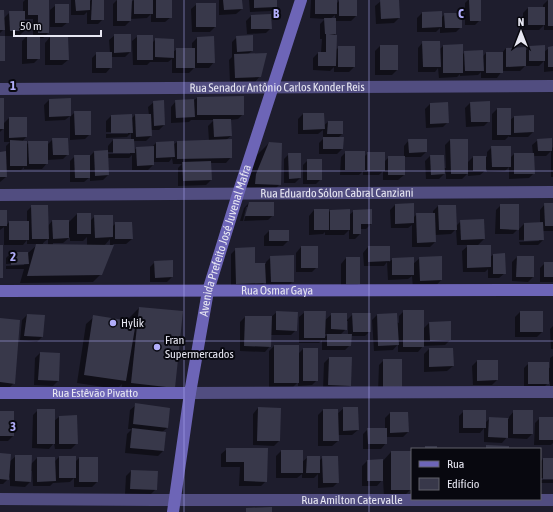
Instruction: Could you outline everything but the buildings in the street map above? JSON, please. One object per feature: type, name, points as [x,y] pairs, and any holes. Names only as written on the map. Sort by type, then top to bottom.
[{"type":"main road","name":"Avenida Prefeito José Juvenal Mafra","points":[[174,506],[190,393],[208,291],[301,0]]},
{"type":"main road","name":"Rua Osmar Gaya","points":[[0,291],[553,290]]},
{"type":"main road","name":"Rua Estêvão Pivatto","points":[[0,393],[190,393]]},
{"type":"street","name":"Rua Senador Antônio Carlos Konder Reis","points":[[0,89],[553,86]]},
{"type":"street","name":"Rua Eduardo Sólon Cabral Canziani","points":[[0,195],[553,192]]},
{"type":"street","points":[[190,393],[553,392]]},
{"type":"street","name":"Rua Amilton Catervalle","points":[[0,499],[174,506],[553,500]]},
{"type":"place","name":"Hylik","points":[[113,323]]},
{"type":"place","name":"Fran Supermercados","points":[[157,347]]}]
